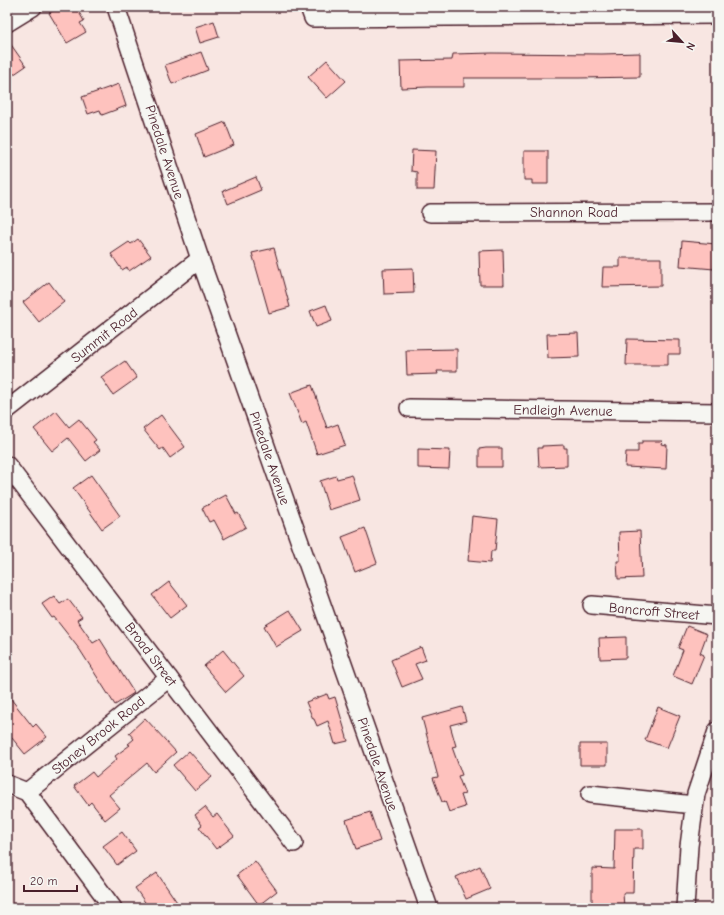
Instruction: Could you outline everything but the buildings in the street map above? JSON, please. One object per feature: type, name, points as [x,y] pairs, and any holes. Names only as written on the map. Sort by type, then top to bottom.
[{"type":"street","points":[[7,23],[33,7]]},
{"type":"street","name":"Pinedale Avenue","points":[[116,7],[200,259],[429,908]]},
{"type":"street","points":[[311,13],[717,15]]},
{"type":"street","name":"Shannon Road","points":[[430,213],[717,212]]},
{"type":"street","name":"Summit Road","points":[[7,410],[200,259]]},
{"type":"street","name":"Endleigh Avenue","points":[[409,408],[717,412]]},
{"type":"street","name":"Broad Street","points":[[7,466],[294,843]]},
{"type":"street","name":"Bancroft Street","points":[[592,605],[717,616]]},
{"type":"street","name":"Stoney Brook Road","points":[[28,792],[169,678]]},
{"type":"street","points":[[688,906],[689,846],[694,805],[696,794],[717,731]]},
{"type":"street","points":[[7,784],[28,792],[112,908]]},
{"type":"street","points":[[590,794],[694,805]]}]
